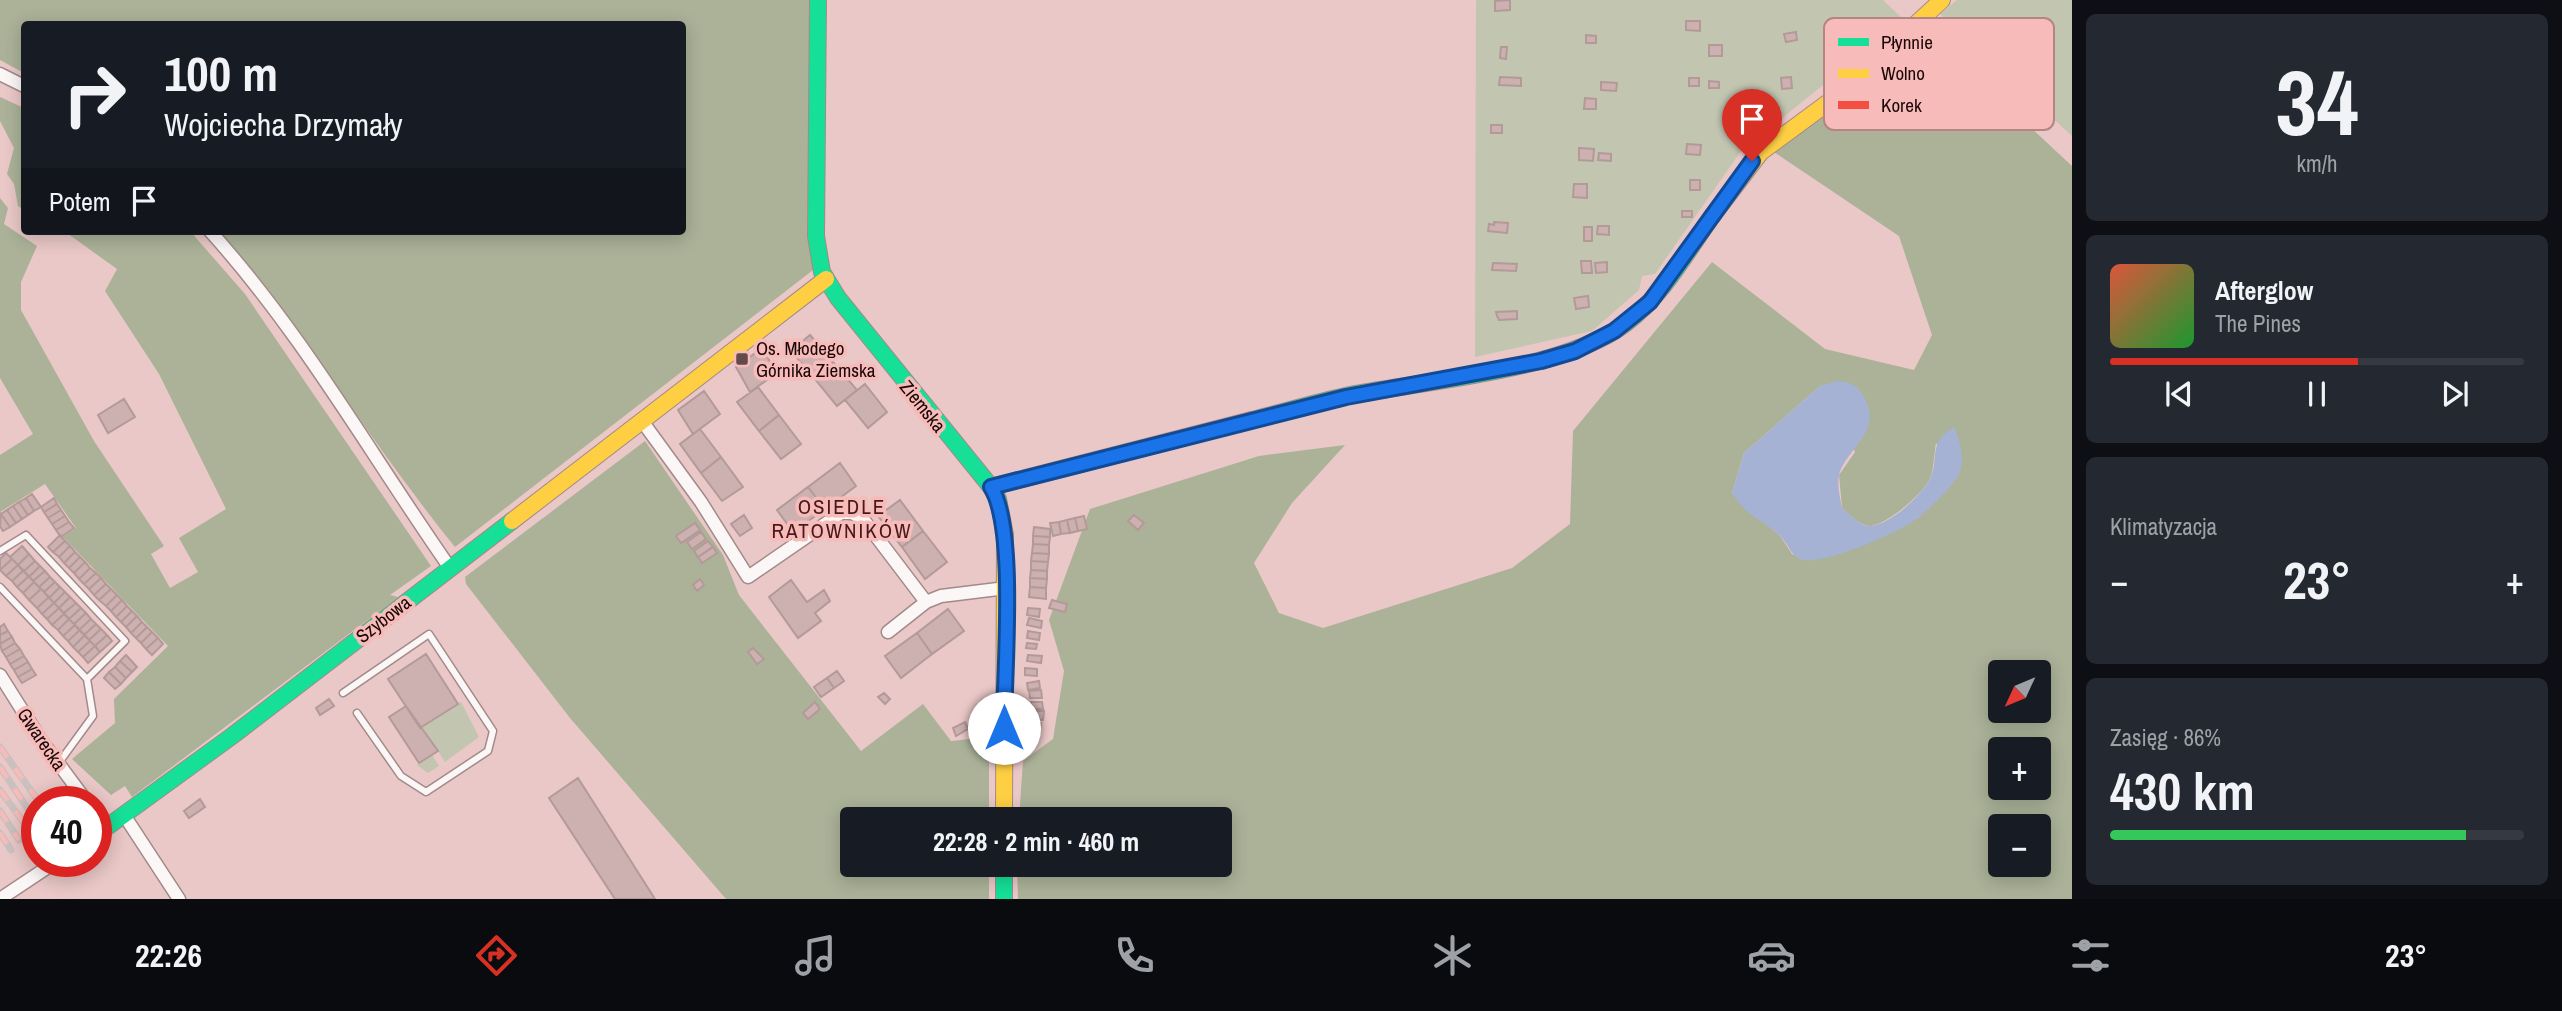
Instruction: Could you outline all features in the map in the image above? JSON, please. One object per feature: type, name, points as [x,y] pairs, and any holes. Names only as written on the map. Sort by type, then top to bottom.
[{"type":"street","name":"Ziemska","points":[[818,0],[816,236],[818,255],[826,279],[859,326],[991,487],[1002,513],[1006,588],[1004,807]]},
{"type":"street","points":[[1922,18],[1942,0]]},
{"type":"street","points":[[0,74],[21,84]]},
{"type":"street","points":[[991,487],[1358,394],[1541,361],[1599,340],[1626,323],[1658,293],[1744,171],[1761,152],[1824,107]]},
{"type":"street","points":[[214,235],[256,282],[315,364],[450,568]]},
{"type":"street","name":"Szybowa","points":[[112,824],[826,279]]},
{"type":"street","points":[[642,421],[695,493],[748,577],[841,513],[852,513],[863,519],[926,602]]},
{"type":"street","points":[[888,632],[926,602],[941,596],[1006,588]]},
{"type":"street","name":"Gwarecka","points":[[0,675],[75,786]]},
{"type":"street","points":[[124,816],[179,899]]},
{"type":"street","points":[[0,899],[33,877]]},
{"type":"street","points":[[1004,877],[1004,899]]},
{"type":"lane","points":[[0,551],[26,535],[125,641],[87,679]]},
{"type":"lane","points":[[0,587],[87,679],[93,716],[58,764]]},
{"type":"lane","points":[[343,693],[429,634],[493,731],[488,751],[426,792],[401,776],[357,713]]},
{"type":"green space","points":[[0,0],[811,0],[813,270],[455,547],[279,308],[219,235],[686,235],[686,21],[21,21],[21,71],[0,60]]},
{"type":"green space","points":[[1476,0],[1883,0],[1902,18],[1824,18],[1824,84],[1741,151],[1655,274],[1642,276],[1639,290],[1592,331],[1475,357]]},
{"type":"green space","points":[[1957,0],[2072,0],[2072,136],[2054,119],[2054,18],[1944,18],[1940,14]]},
{"type":"green space","points":[[0,97],[21,107],[21,208],[18,206],[14,184],[7,174],[14,148],[0,121]]},
{"type":"green space","points":[[1824,113],[1824,130],[2033,130],[2072,166],[2072,899],[1018,899],[1017,877],[1232,877],[1232,807],[1020,807],[1023,761],[1053,739],[1064,671],[1049,620],[1090,509],[1259,456],[1345,445],[1292,503],[1254,563],[1279,613],[1323,628],[1512,568],[1570,524],[1573,431],[1712,262],[1825,349],[1914,370],[1932,335],[1899,236],[1771,150]],"holes":[[[1820,386],[1855,452],[1839,475],[1842,508],[1869,526],[1895,514],[1922,491],[1931,476],[1936,443],[1959,474],[1918,518],[1854,548],[1805,560],[1792,554],[1781,537],[1732,493],[1744,453]]]},
{"type":"green space","points":[[0,198],[8,208],[4,224],[37,246],[21,282],[21,310],[94,441],[164,546],[151,554],[170,588],[198,572],[179,538],[226,509],[159,374],[105,291],[117,269],[70,235],[193,235],[245,294],[431,566],[390,595],[398,597],[132,797],[125,786],[112,794],[112,786],[101,786],[72,759],[115,723],[114,699],[168,646],[63,537],[76,528],[45,484],[0,512],[0,455],[33,434],[0,378]]},
{"type":"green space","points":[[645,441],[723,555],[739,595],[861,751],[923,704],[951,741],[989,737],[989,807],[840,807],[840,877],[989,877],[989,899],[726,899],[570,718],[466,584],[465,577]]},
{"type":"green space","points":[[461,702],[479,737],[445,762],[422,726]]},
{"type":"green space","points":[[432,755],[439,766],[428,773],[417,765]]},
{"type":"water","points":[[1837,381],[1851,384],[1861,392],[1869,413],[1866,432],[1842,466],[1838,479],[1842,508],[1858,522],[1869,526],[1877,525],[1895,516],[1912,501],[1930,479],[1940,439],[1954,427],[1962,463],[1957,478],[1947,490],[1910,523],[1845,552],[1815,560],[1804,560],[1793,554],[1775,532],[1744,509],[1732,493],[1744,453],[1820,386]]},
{"type":"building","points":[[1510,0],[1510,10],[1495,11],[1495,1]]},
{"type":"building","points":[[1686,21],[1700,21],[1700,31],[1686,30]]},
{"type":"building","points":[[1796,32],[1797,40],[1786,42],[1784,34]]},
{"type":"building","points":[[1586,35],[1596,36],[1596,43],[1586,43]]},
{"type":"building","points":[[1709,45],[1722,45],[1722,56],[1709,56]]},
{"type":"building","points":[[1501,47],[1507,47],[1506,59],[1500,58]]},
{"type":"building","points":[[1500,77],[1521,78],[1521,86],[1499,85]]},
{"type":"building","points":[[1791,77],[1792,88],[1782,89],[1781,78]]},
{"type":"building","points":[[1689,78],[1699,78],[1699,86],[1689,86]]},
{"type":"building","points":[[1709,81],[1719,82],[1719,88],[1709,88]]},
{"type":"building","points":[[1601,82],[1617,83],[1616,91],[1601,90]]},
{"type":"building","points":[[1585,98],[1596,99],[1596,109],[1584,109]]},
{"type":"building","points":[[1491,125],[1502,125],[1502,133],[1491,133]]},
{"type":"building","points":[[1687,144],[1701,145],[1700,155],[1686,154]]},
{"type":"building","points":[[1579,148],[1594,149],[1593,161],[1579,160]]},
{"type":"building","points":[[1599,153],[1611,154],[1611,161],[1598,160]]},
{"type":"building","points":[[1690,180],[1700,180],[1700,190],[1690,190]]},
{"type":"building","points":[[1574,184],[1587,184],[1587,198],[1573,197]]},
{"type":"building","points":[[1682,211],[1692,211],[1692,217],[1682,217]]},
{"type":"building","points":[[1494,222],[1508,223],[1507,233],[1488,231],[1489,224],[1494,225]]},
{"type":"building","points":[[1598,226],[1609,226],[1609,235],[1597,234]]},
{"type":"building","points":[[1584,227],[1592,227],[1592,241],[1584,241]]},
{"type":"building","points":[[1581,261],[1591,261],[1592,273],[1582,273]]},
{"type":"building","points":[[1607,262],[1607,272],[1596,273],[1595,263]]},
{"type":"building","points":[[1493,263],[1517,264],[1516,271],[1492,270]]},
{"type":"building","points":[[1588,296],[1589,307],[1576,309],[1574,298]]},
{"type":"building","points":[[1517,311],[1517,319],[1499,320],[1496,312]]},
{"type":"building","points":[[810,335],[833,362],[814,378],[791,351]]},
{"type":"building","points":[[761,349],[778,372],[750,392],[736,367]]},
{"type":"building","points":[[833,362],[857,390],[837,406],[814,378]]},
{"type":"building","points":[[865,384],[887,412],[868,428],[845,400]]},
{"type":"building","points":[[758,387],[779,415],[759,431],[737,402]]},
{"type":"building","points":[[704,391],[720,414],[693,434],[678,410]]},
{"type":"building","points":[[124,399],[135,417],[108,433],[98,415]]},
{"type":"building","points":[[779,415],[801,444],[781,459],[759,431]]},
{"type":"building","points":[[700,429],[721,457],[701,473],[680,444]]},
{"type":"building","points":[[721,457],[743,487],[722,501],[701,473]]},
{"type":"building","points":[[840,463],[856,486],[825,509],[808,487]]},
{"type":"building","points":[[808,487],[825,509],[793,532],[777,510]]},
{"type":"building","points":[[32,494],[41,507],[34,511],[26,498]]},
{"type":"building","points":[[26,498],[34,511],[28,515],[19,502]]},
{"type":"building","points":[[54,498],[57,504],[44,512],[41,507]]},
{"type":"building","points":[[900,500],[923,531],[902,547],[878,516]]},
{"type":"building","points":[[19,502],[28,515],[22,519],[13,506]]},
{"type":"building","points":[[57,504],[61,510],[48,518],[44,512]]},
{"type":"building","points":[[13,506],[22,519],[16,523],[7,510]]},
{"type":"building","points":[[7,510],[16,523],[10,527],[1,514]]},
{"type":"building","points":[[61,510],[65,516],[52,524],[48,518]]},
{"type":"building","points":[[1,514],[10,527],[3,531],[0,526]]},
{"type":"building","points":[[744,515],[752,528],[740,536],[731,524]]},
{"type":"building","points":[[1134,515],[1144,523],[1138,530],[1128,521]]},
{"type":"building","points":[[65,516],[69,522],[56,530],[52,524]]},
{"type":"building","points":[[1084,516],[1087,529],[1078,531],[1075,518]]},
{"type":"building","points":[[1075,518],[1078,531],[1070,533],[1067,520]]},
{"type":"building","points":[[1067,520],[1070,533],[1061,534],[1059,522]]},
{"type":"building","points":[[69,522],[74,528],[61,537],[56,530]]},
{"type":"building","points":[[1059,522],[1061,534],[1053,536],[1050,523]]},
{"type":"building","points":[[695,523],[700,530],[681,543],[676,536]]},
{"type":"building","points":[[1034,527],[1050,529],[1050,537],[1033,536]]},
{"type":"building","points":[[923,531],[947,562],[925,579],[902,547]]},
{"type":"building","points":[[701,532],[706,539],[692,549],[687,542]]},
{"type":"building","points":[[60,535],[65,541],[53,552],[48,547]]},
{"type":"building","points":[[1033,536],[1050,537],[1049,545],[1033,544]]},
{"type":"building","points":[[65,541],[70,546],[59,557],[53,552]]},
{"type":"building","points":[[708,541],[713,547],[698,557],[694,551]]},
{"type":"building","points":[[1033,544],[1049,545],[1049,554],[1032,553]]},
{"type":"building","points":[[22,546],[29,554],[18,565],[10,557]]},
{"type":"building","points":[[70,546],[75,552],[64,563],[59,557]]},
{"type":"building","points":[[713,547],[717,553],[702,563],[698,557]]},
{"type":"building","points":[[75,552],[80,557],[69,568],[64,563]]},
{"type":"building","points":[[6,553],[12,559],[0,570],[0,559]]},
{"type":"building","points":[[1032,553],[1049,554],[1048,562],[1031,561]]},
{"type":"building","points":[[29,554],[35,561],[24,571],[18,565]]},
{"type":"building","points":[[80,557],[85,562],[74,573],[69,568]]},
{"type":"building","points":[[12,559],[18,565],[6,576],[0,570]]},
{"type":"building","points":[[35,561],[40,566],[29,577],[24,571]]},
{"type":"building","points":[[1031,561],[1048,562],[1047,571],[1031,570]]},
{"type":"building","points":[[85,562],[90,568],[79,579],[74,573]]},
{"type":"building","points":[[18,565],[23,571],[12,581],[6,576]]},
{"type":"building","points":[[40,566],[45,571],[33,581],[29,577]]},
{"type":"building","points":[[90,568],[96,573],[84,584],[79,579]]},
{"type":"building","points":[[1031,570],[1047,571],[1047,579],[1030,578]]},
{"type":"building","points":[[23,571],[29,576],[17,587],[12,581]]},
{"type":"building","points":[[45,571],[50,577],[39,587],[33,581]]},
{"type":"building","points":[[96,573],[101,578],[89,589],[84,584]]},
{"type":"building","points":[[29,576],[34,582],[23,593],[17,587]]},
{"type":"building","points":[[50,577],[55,582],[44,592],[39,587]]},
{"type":"building","points":[[101,578],[106,584],[94,595],[89,589]]},
{"type":"building","points":[[1030,578],[1047,579],[1046,588],[1030,587]]},
{"type":"building","points":[[700,579],[704,585],[697,591],[693,585]]},
{"type":"building","points":[[791,580],[807,602],[824,590],[830,601],[815,613],[821,621],[798,638],[769,597]]},
{"type":"building","points":[[34,582],[41,589],[29,600],[23,593]]},
{"type":"building","points":[[55,582],[60,587],[49,598],[44,592]]},
{"type":"building","points":[[106,584],[111,589],[99,600],[94,595]]},
{"type":"building","points":[[60,587],[65,592],[54,603],[49,598]]},
{"type":"building","points":[[1030,587],[1046,588],[1046,599],[1029,597]]},
{"type":"building","points":[[41,589],[49,597],[37,608],[29,600]]},
{"type":"building","points":[[111,589],[117,595],[106,606],[99,600]]},
{"type":"building","points":[[65,592],[70,597],[59,608],[54,603]]},
{"type":"building","points":[[117,595],[122,600],[111,611],[106,606]]},
{"type":"building","points":[[49,597],[54,603],[42,614],[37,608]]},
{"type":"building","points":[[70,597],[76,603],[64,613],[59,608]]},
{"type":"building","points":[[122,600],[127,606],[116,617],[111,611]]},
{"type":"building","points":[[1052,600],[1067,604],[1065,612],[1049,608]]},
{"type":"building","points":[[54,603],[59,608],[47,619],[42,614]]},
{"type":"building","points":[[76,603],[81,608],[69,619],[64,613]]},
{"type":"building","points":[[127,606],[132,611],[121,622],[116,617]]},
{"type":"building","points":[[59,608],[64,614],[52,625],[47,619]]},
{"type":"building","points":[[81,608],[86,613],[74,624],[69,619]]},
{"type":"building","points":[[1028,608],[1040,609],[1039,617],[1027,615]]},
{"type":"building","points":[[948,609],[964,631],[932,654],[917,633]]},
{"type":"building","points":[[132,611],[137,616],[126,627],[121,622]]},
{"type":"building","points":[[86,613],[91,619],[79,630],[74,624]]},
{"type":"building","points":[[64,614],[69,619],[58,630],[52,625]]},
{"type":"building","points":[[137,616],[142,622],[131,633],[126,627]]},
{"type":"building","points":[[1029,618],[1042,621],[1041,628],[1027,625]]},
{"type":"building","points":[[69,619],[75,625],[63,636],[58,630]]},
{"type":"building","points":[[91,619],[96,624],[84,635],[79,630]]},
{"type":"building","points":[[142,622],[147,627],[136,638],[131,633]]},
{"type":"building","points":[[4,624],[8,631],[0,635],[0,627]]},
{"type":"building","points":[[96,624],[101,629],[89,640],[84,635]]},
{"type":"building","points":[[75,625],[80,630],[68,641],[63,636]]},
{"type":"building","points":[[147,627],[152,632],[141,643],[136,638]]},
{"type":"building","points":[[101,629],[107,635],[95,646],[89,640]]},
{"type":"building","points":[[80,630],[85,635],[73,647],[68,641]]},
{"type":"building","points":[[8,631],[12,637],[0,644],[0,635]]},
{"type":"building","points":[[1028,631],[1040,633],[1039,640],[1027,638]]},
{"type":"building","points":[[152,632],[158,638],[146,649],[141,643]]},
{"type":"building","points":[[917,633],[932,654],[901,678],[885,656]]},
{"type":"building","points":[[85,635],[90,641],[78,652],[73,647]]},
{"type":"building","points":[[107,635],[112,641],[100,652],[95,646]]},
{"type":"building","points":[[12,637],[15,643],[2,651],[0,644]]},
{"type":"building","points":[[158,638],[163,644],[152,655],[146,649]]},
{"type":"building","points":[[90,641],[95,646],[83,657],[78,652]]},
{"type":"building","points":[[15,643],[20,649],[6,657],[2,651]]},
{"type":"building","points":[[1027,643],[1037,644],[1036,649],[1026,648]]},
{"type":"building","points":[[95,646],[100,652],[88,663],[83,657]]},
{"type":"building","points":[[753,648],[764,659],[757,664],[748,652]]},
{"type":"building","points":[[20,649],[24,656],[10,664],[6,657]]},
{"type":"building","points":[[426,654],[458,704],[420,728],[388,679]]},
{"type":"building","points":[[126,655],[137,667],[132,672],[120,661]]},
{"type":"building","points":[[1028,655],[1042,656],[1041,663],[1027,661]]},
{"type":"building","points":[[24,656],[28,662],[14,670],[10,664]]},
{"type":"building","points":[[120,661],[132,672],[126,678],[115,667]]},
{"type":"building","points":[[28,662],[32,669],[18,677],[14,670]]},
{"type":"building","points":[[115,667],[126,678],[121,684],[109,672]]},
{"type":"building","points":[[1025,668],[1037,669],[1037,676],[1025,675]]},
{"type":"building","points":[[32,669],[36,675],[22,683],[18,677]]},
{"type":"building","points":[[837,671],[844,681],[834,688],[827,678]]},
{"type":"building","points":[[109,672],[121,684],[115,689],[104,678]]},
{"type":"building","points":[[827,678],[834,688],[821,697],[814,687]]},
{"type":"building","points":[[1039,681],[1040,688],[1028,690],[1027,683]]},
{"type":"building","points":[[1041,690],[1042,698],[1030,698],[1029,691]]},
{"type":"building","points":[[884,693],[890,699],[885,704],[878,697]]},
{"type":"building","points":[[329,699],[334,706],[320,715],[316,708]]},
{"type":"building","points":[[815,702],[820,709],[808,719],[803,713]]},
{"type":"building","points":[[1031,702],[1042,702],[1043,709],[1031,709]]},
{"type":"building","points":[[406,706],[438,751],[419,763],[389,717]]},
{"type":"building","points":[[1031,711],[1044,711],[1043,720],[1030,719]]},
{"type":"building","points":[[1029,721],[1041,723],[1040,730],[1028,728]]},
{"type":"building","points":[[965,722],[968,729],[956,736],[953,728]]},
{"type":"building","points":[[578,778],[655,899],[615,899],[549,798]]},
{"type":"building","points":[[200,799],[205,807],[189,818],[184,811]]},
{"type":"railway","points":[[0,747],[28,786]]},
{"type":"railway","points":[[0,767],[21,798]]},
{"type":"railway","points":[[0,790],[21,819]]},
{"type":"railway","points":[[0,811],[19,840]]},
{"type":"railway","points":[[0,833],[11,850]]},
{"type":"traffic: fast","points":[[818,0],[816,236],[822,272],[838,298],[991,487],[998,499],[1005,535]]},
{"type":"traffic: fast","points":[[1252,420],[1350,395],[1532,363],[1600,339],[1626,323],[1651,300],[1713,215]]},
{"type":"traffic: fast","points":[[112,823],[232,736],[512,521]]},
{"type":"traffic: fast","points":[[1004,877],[1004,899]]},
{"type":"traffic: slow","points":[[1922,18],[1942,0]]},
{"type":"traffic: slow","points":[[1713,215],[1761,152],[1824,106]]},
{"type":"traffic: slow","points":[[512,521],[826,279]]},
{"type":"traffic: slow","points":[[1004,807],[1005,535]]},
{"type":"traffic: jam","points":[[991,487],[1252,420]]},
{"type":"place","name":"Os. Młodego Górnika Ziemska","points":[[742,359]]},
{"type":"district","name":"OSIEDLE RATOWNIKÓW","points":[[842,518]]},
{"type":"route","points":[[1004,728],[1005,536],[1002,513],[991,487],[1371,391],[1541,361],[1575,351],[1614,331],[1650,302],[1752,161]]}]
